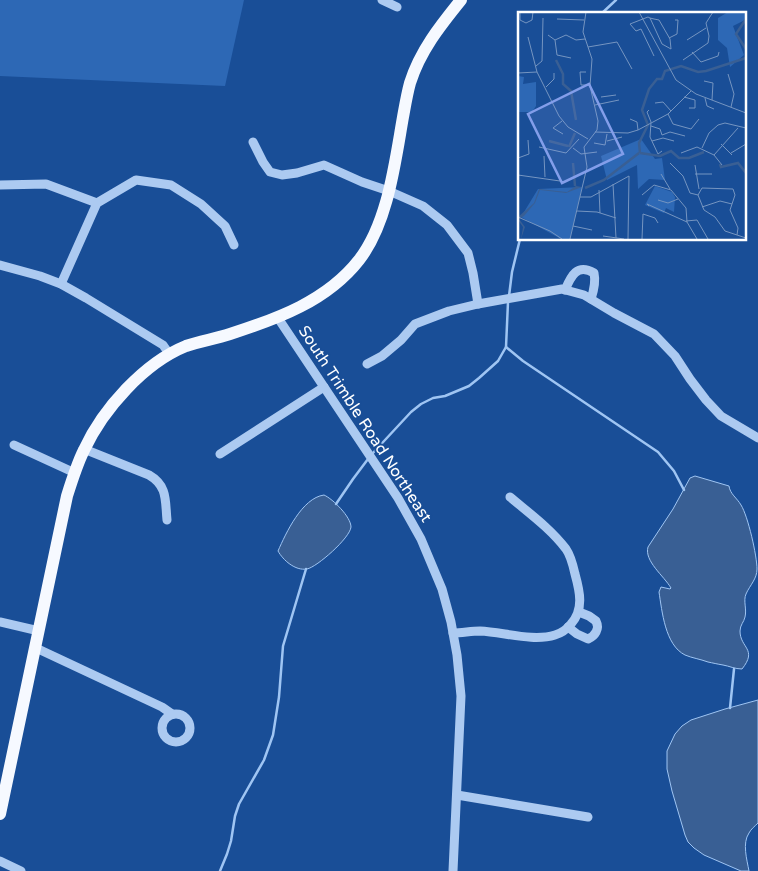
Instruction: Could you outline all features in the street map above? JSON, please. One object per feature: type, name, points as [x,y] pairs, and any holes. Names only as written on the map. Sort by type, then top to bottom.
[{"type":"main road","points":[[0,814],[67,496],[84,449],[100,422],[124,391],[145,371],[186,346],[278,318],[323,294],[342,280],[360,260],[371,242],[389,191],[410,85],[417,65],[427,45],[461,0]]},
{"type":"street","points":[[382,0],[397,7]]},
{"type":"street","points":[[252,142],[270,172],[282,176],[324,166],[423,206],[446,224],[468,253],[478,304]]},
{"type":"street","points":[[61,284],[97,203],[136,180],[172,185],[201,204],[225,226],[234,245]]},
{"type":"street","points":[[0,185],[46,184],[97,203]]},
{"type":"street","points":[[0,265],[61,284],[163,345],[170,355]]},
{"type":"street","points":[[565,290],[571,276],[578,270],[588,270],[594,273],[595,278],[591,299]]},
{"type":"street","points":[[367,364],[382,356],[401,340],[415,324],[448,310],[562,289],[584,295],[654,334],[675,356],[696,386],[721,416],[758,438]]},
{"type":"street","name":"South Trimble Road Northeast","points":[[278,318],[398,498],[417,531],[442,589],[457,655],[461,696],[453,871]]},
{"type":"street","points":[[220,454],[324,387]]},
{"type":"street","points":[[14,445],[75,473]]},
{"type":"street","points":[[84,449],[156,479],[164,492],[167,520]]},
{"type":"street","points":[[453,634],[478,631],[545,638],[557,635],[568,627],[579,612],[580,592],[569,555],[565,548],[545,527],[510,497]]},
{"type":"street","points":[[568,627],[588,639],[596,633],[598,627],[596,621],[579,612]]},
{"type":"street","points":[[0,622],[39,631]]},
{"type":"street","points":[[36,648],[162,706],[172,714]]},
{"type":"street","points":[[457,795],[588,817]]},
{"type":"street","points":[[0,861],[21,871]]},
{"type":"shaded area","points":[[0,0],[244,0],[225,86],[0,76]]},
{"type":"shaded area","points":[[695,476],[729,486],[744,510],[752,536],[757,573],[745,597],[745,614],[740,629],[741,637],[748,653],[747,662],[742,669],[685,655],[673,644],[663,618],[659,592],[661,587],[671,588],[649,558],[648,547],[673,509],[690,478]]},
{"type":"shaded area","points":[[324,495],[332,500],[348,518],[351,527],[349,532],[339,545],[312,567],[303,569],[294,567],[278,551],[290,526],[302,509],[309,502]]},
{"type":"shaded area","points":[[758,700],[758,823],[750,832],[746,842],[749,871],[741,871],[704,855],[688,842],[672,791],[667,769],[667,751],[675,734],[691,720]]},
{"type":"waterway","points":[[603,12],[616,0]]},
{"type":"waterway","points":[[509,296],[512,272],[520,240]]},
{"type":"waterway","points":[[372,454],[411,412],[421,404],[469,386],[498,361],[506,347],[508,302]]},
{"type":"waterway","points":[[506,347],[523,361],[658,452],[674,471],[684,490]]},
{"type":"waterway","points":[[336,504],[368,459]]},
{"type":"waterway","points":[[220,871],[231,841],[239,804],[264,760],[273,735],[279,697],[283,646],[306,569]]},
{"type":"waterway","points":[[730,708],[734,669]]}]
